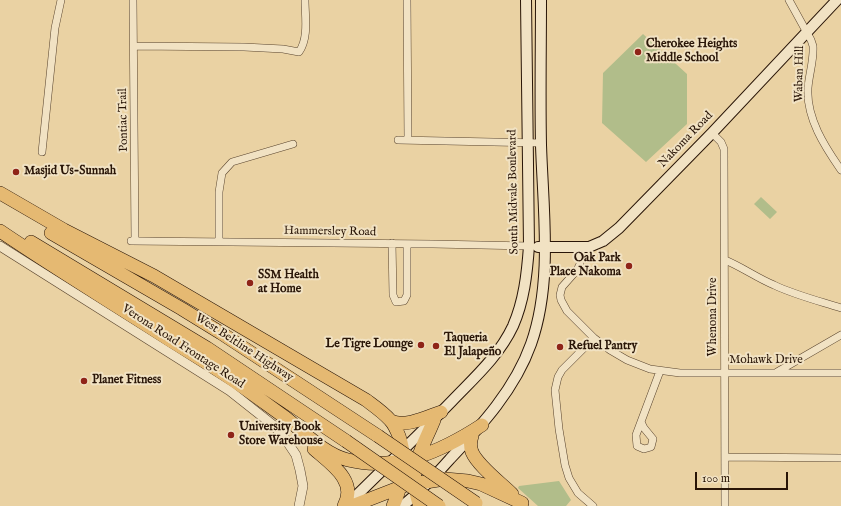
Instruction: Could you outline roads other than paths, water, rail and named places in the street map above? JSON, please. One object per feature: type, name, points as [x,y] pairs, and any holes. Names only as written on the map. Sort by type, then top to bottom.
[{"type":"highway","points":[[0,194],[64,230],[154,276],[366,400],[378,409],[391,421],[397,432],[404,455],[404,470],[401,486],[393,506]]},
{"type":"highway","name":"West Beltline Highway","points":[[0,203],[189,313],[262,358],[478,505]]},
{"type":"highway","name":"West Beltline Highway","points":[[0,223],[207,348],[346,441],[439,506]]},
{"type":"highway","points":[[0,232],[234,380],[328,451],[337,456],[359,462],[389,463],[404,455],[418,457],[445,448],[482,425]]},
{"type":"highway","points":[[274,411],[341,474],[346,481],[348,490],[345,506]]},
{"type":"highway","points":[[391,421],[398,424],[406,424],[438,416]]},
{"type":"highway","points":[[412,498],[415,469],[418,457],[438,416]]},
{"type":"highway","points":[[472,436],[471,447],[474,455],[486,469],[524,505]]},
{"type":"highway","points":[[412,498],[430,480],[445,479],[481,484],[524,505]]},
{"type":"highway","points":[[401,486],[412,498]]},
{"type":"highway","points":[[352,506],[401,486]]},
{"type":"main road","name":"South Midvale Boulevard","points":[[404,455],[438,416],[483,369],[501,347],[518,312],[523,296],[529,246],[526,0]]},
{"type":"main road","points":[[430,480],[482,425],[504,395],[518,372],[531,343],[539,317],[544,276],[541,143],[541,0]]},
{"type":"main road","name":"Nakoma Road","points":[[529,246],[581,247],[596,245],[603,241],[619,228],[712,133],[837,0]]},
{"type":"main road","points":[[345,506],[389,463]]},
{"type":"street","points":[[42,152],[55,28],[61,0]]},
{"type":"street","name":"Pontiac Trail","points":[[133,0],[133,241]]},
{"type":"street","points":[[134,46],[244,47],[283,49],[299,52],[305,40],[305,0]]},
{"type":"street","points":[[407,0],[408,140]]},
{"type":"street","name":"Waban Hill","points":[[789,0],[811,40],[814,51],[808,91],[811,113],[826,146],[841,170]]},
{"type":"street","name":"Whenona Drive","points":[[712,133],[721,142],[724,149],[725,506]]},
{"type":"street","points":[[398,140],[541,143]]},
{"type":"street","points":[[219,242],[219,192],[222,174],[232,162],[293,144]]},
{"type":"street","name":"Hammersley Road","points":[[133,241],[529,246]]},
{"type":"street","points":[[392,244],[393,295],[396,302],[404,301],[407,295],[407,244]]},
{"type":"street","name":"Verona Road Frontage Road","points":[[0,246],[230,391],[273,425],[284,437],[296,456],[303,486],[299,506]]},
{"type":"street","name":"Mohawk Drive","points":[[581,247],[580,263],[577,270],[562,288],[560,295],[564,308],[594,338],[627,360],[650,369],[680,373],[841,373]]},
{"type":"street","points":[[725,260],[738,265],[774,285],[841,308]]},
{"type":"street","points":[[776,372],[841,335]]},
{"type":"street","points":[[593,506],[578,493],[569,478],[565,465],[559,429],[555,390],[558,377],[562,370],[594,338]]},
{"type":"street","points":[[641,422],[660,371]]},
{"type":"street","points":[[725,457],[841,458]]},
{"type":"place","name":"Cherokee Heights Middle School","points":[[638,52]]},
{"type":"place","name":"Masjid Us-Sunnah","points":[[16,172]]},
{"type":"place","name":"Oak Park Place Nakoma","points":[[629,266]]},
{"type":"place","name":"SSM Health at Home","points":[[250,283]]},
{"type":"place","name":"Le Tigre Lounge","points":[[421,345]]},
{"type":"place","name":"Taqueria El Jalapeño","points":[[436,346]]},
{"type":"place","name":"Refuel Pantry","points":[[560,347]]},
{"type":"place","name":"Planet Fitness","points":[[84,381]]},
{"type":"place","name":"University Book Store Warehouse","points":[[231,435]]}]
